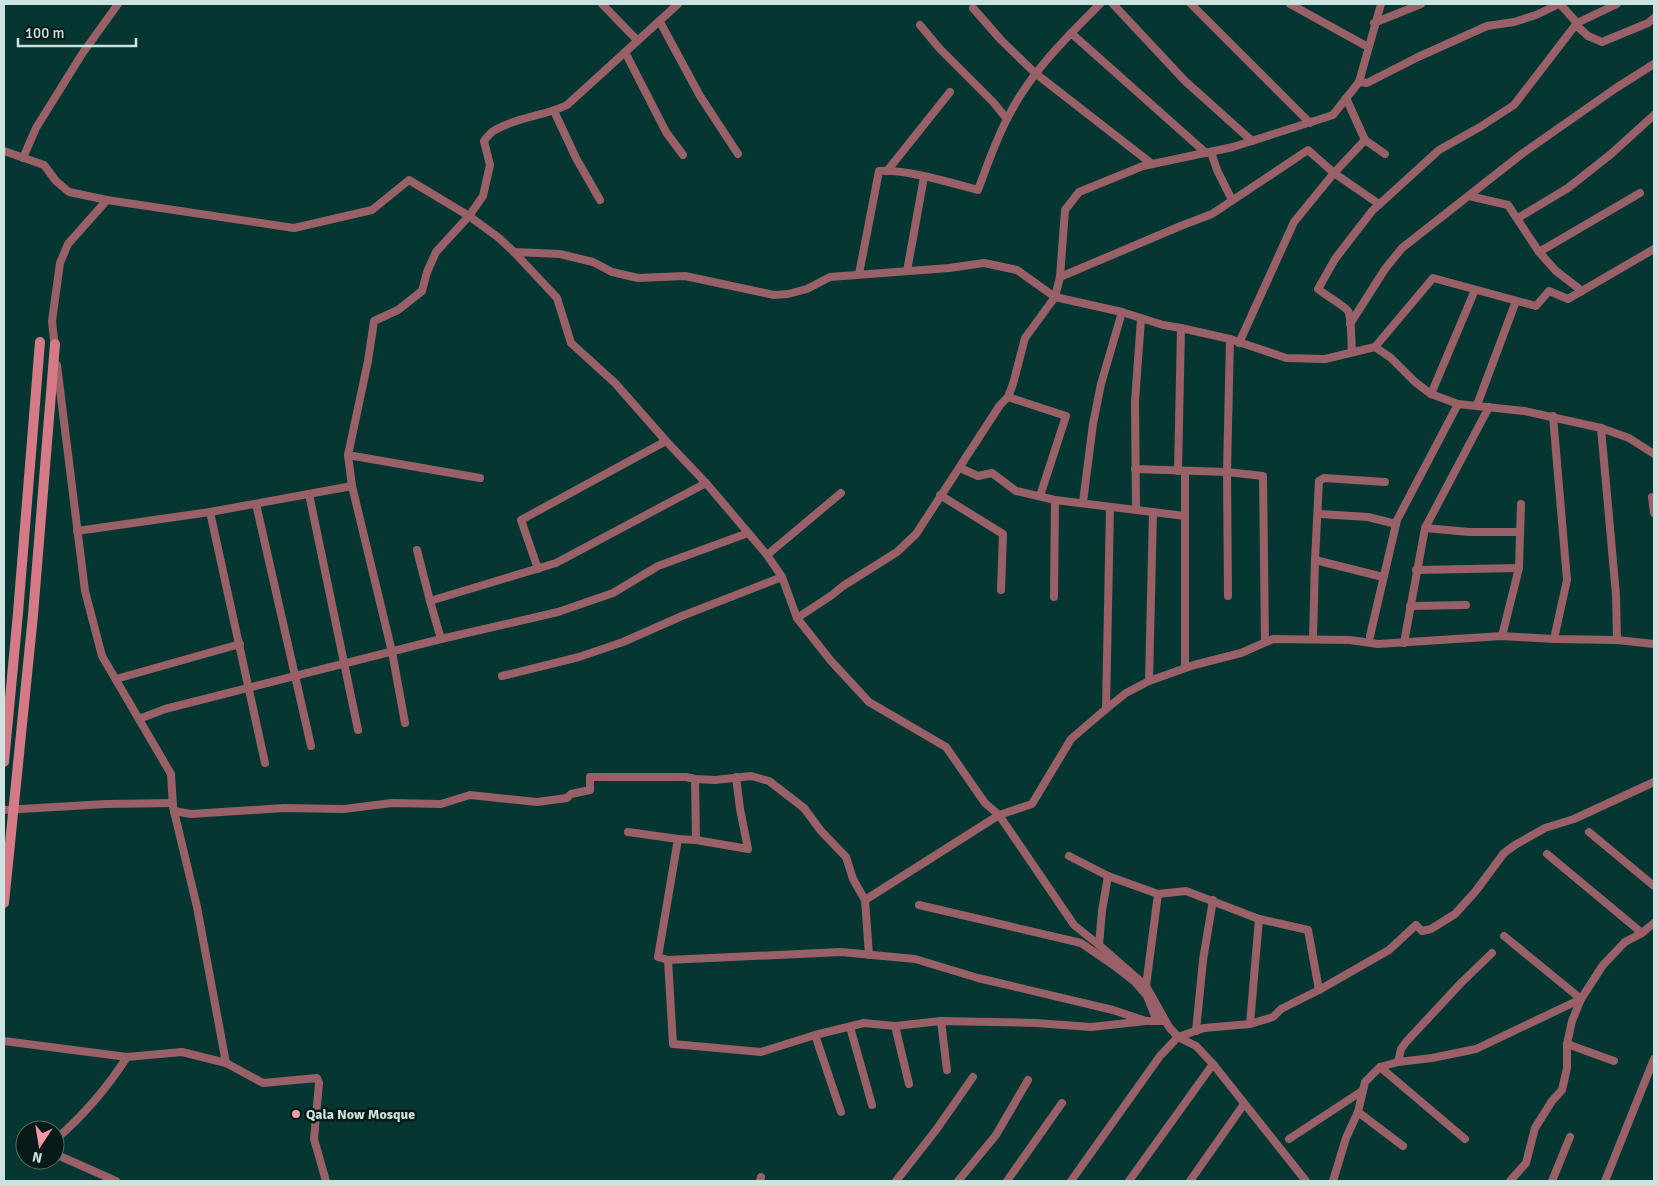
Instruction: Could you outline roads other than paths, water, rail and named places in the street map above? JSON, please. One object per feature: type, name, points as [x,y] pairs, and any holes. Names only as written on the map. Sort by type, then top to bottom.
[{"type":"main road","points":[[4,762],[40,342]]},
{"type":"main road","points":[[4,903],[9,810],[33,615],[55,344]]},
{"type":"street","points":[[23,158],[36,128],[82,54],[118,4]]},
{"type":"street","points":[[602,4],[637,40]]},
{"type":"street","points":[[405,723],[392,652],[352,486],[348,455],[368,361],[374,321],[398,310],[422,291],[427,272],[436,252],[469,216],[483,196],[490,166],[484,141],[494,130],[567,105],[678,4]]},
{"type":"street","points":[[859,274],[879,171],[887,170],[924,177],[978,190],[1007,118],[1035,73],[1100,4]]},
{"type":"street","points":[[1113,4],[1185,81],[1252,141]]},
{"type":"street","points":[[1191,4],[1310,123]]},
{"type":"street","points":[[1290,4],[1368,47]]},
{"type":"street","points":[[797,618],[897,552],[916,534],[940,495],[1008,397],[1025,338],[1055,297],[1060,277],[1065,210],[1079,192],[1152,164],[1252,141],[1333,115],[1359,82],[1380,5],[1372,4]]},
{"type":"street","points":[[1374,23],[1421,4]]},
{"type":"street","points":[[1359,82],[1367,83],[1418,57],[1487,26],[1514,22],[1536,15],[1559,4],[1588,36],[1602,42],[1648,23],[1654,18]]},
{"type":"street","points":[[1352,352],[1349,313],[1345,307],[1318,289],[1335,259],[1372,211],[1440,150],[1514,105],[1577,24],[1618,4]]},
{"type":"street","points":[[973,8],[1035,73],[1152,164]]},
{"type":"street","points":[[660,22],[700,96],[738,154]]},
{"type":"street","points":[[920,25],[940,50],[1007,118]]},
{"type":"street","points":[[1071,33],[1208,152],[1232,200]]},
{"type":"street","points":[[626,52],[666,132],[683,155]]},
{"type":"street","points":[[1350,324],[1385,269],[1402,248],[1523,153],[1616,88],[1654,64]]},
{"type":"street","points":[[887,170],[950,92]]},
{"type":"street","points":[[1346,98],[1366,140],[1385,154]]},
{"type":"street","points":[[554,111],[576,158],[600,200]]},
{"type":"street","points":[[1518,218],[1568,188],[1611,154],[1654,115]]},
{"type":"street","points":[[1239,343],[1294,222],[1334,173],[1366,140]]},
{"type":"street","points":[[1060,277],[1212,214],[1308,150],[1334,173],[1379,204]]},
{"type":"street","points":[[4,151],[44,166],[56,181],[69,192],[107,200],[294,228],[372,210],[409,180],[469,216],[499,238],[556,298],[571,343],[615,383],[706,483],[767,554],[782,577],[797,618],[831,661],[869,702],[946,747],[985,803],[999,815],[1074,925],[1099,944],[1146,986],[1161,1021]]},
{"type":"street","points":[[907,271],[924,177]]},
{"type":"street","points":[[1539,252],[1640,192]]},
{"type":"street","points":[[1469,196],[1508,205],[1539,252],[1556,271],[1582,291]]},
{"type":"street","points":[[107,200],[68,244],[60,263],[52,321],[77,531],[88,601],[102,656],[171,774],[173,807],[197,907],[226,1063]]},
{"type":"street","points":[[514,252],[560,254],[593,262],[612,272],[638,278],[685,276],[774,295],[808,289],[830,278],[859,274],[949,268],[984,263],[1017,270],[1055,297],[1122,312],[1163,325],[1230,339],[1286,358],[1301,360],[1324,359],[1375,347],[1433,278],[1536,306],[1549,291],[1568,299],[1654,249]]},
{"type":"street","points":[[1431,394],[1475,290]]},
{"type":"street","points":[[1477,406],[1516,301]]},
{"type":"street","points":[[1083,502],[1093,424],[1101,384],[1122,312]]},
{"type":"street","points":[[1136,510],[1135,401],[1141,319]]},
{"type":"street","points":[[1182,328],[1181,471],[1185,516],[1184,668]]},
{"type":"street","points":[[1228,596],[1227,472],[1230,339]]},
{"type":"street","points":[[1375,347],[1391,358],[1415,382],[1431,394],[1458,404],[1524,411],[1601,428],[1629,438],[1654,454]]},
{"type":"street","points":[[1008,397],[1066,416],[1040,496]]},
{"type":"street","points":[[1370,636],[1396,524],[1458,404]]},
{"type":"street","points":[[1404,643],[1425,528],[1489,407]]},
{"type":"street","points":[[1552,416],[1566,580],[1554,639]]},
{"type":"street","points":[[1601,428],[1616,595],[1617,640]]},
{"type":"street","points":[[538,569],[520,520],[666,441]]},
{"type":"street","points":[[348,455],[480,478]]},
{"type":"street","points":[[960,468],[978,476],[992,473],[1016,491],[1055,500],[1185,516]]},
{"type":"street","points":[[1135,469],[1261,474],[1264,478],[1265,642]]},
{"type":"street","points":[[1313,639],[1319,481],[1324,478],[1385,482]]},
{"type":"street","points":[[430,601],[556,563],[706,483]]},
{"type":"street","points":[[77,531],[210,512],[352,486]]},
{"type":"street","points":[[767,554],[841,493]]},
{"type":"street","points":[[309,494],[358,730]]},
{"type":"street","points":[[940,495],[1003,534],[1001,590]]},
{"type":"street","points":[[1652,497],[1654,513]]},
{"type":"street","points":[[1054,597],[1055,500]]},
{"type":"street","points":[[256,504],[311,746]]},
{"type":"street","points":[[1502,636],[1519,568],[1521,504]]},
{"type":"street","points":[[1106,709],[1110,507]]},
{"type":"street","points":[[210,512],[265,763]]},
{"type":"street","points":[[1149,681],[1153,512]]},
{"type":"street","points":[[1320,514],[1368,516],[1396,524]]},
{"type":"street","points":[[1425,528],[1469,532],[1520,532]]},
{"type":"street","points":[[139,719],[164,709],[567,609],[613,593],[658,566],[748,533]]},
{"type":"street","points":[[417,550],[441,639]]},
{"type":"street","points":[[1315,560],[1383,577]]},
{"type":"street","points":[[1416,570],[1519,568]]},
{"type":"street","points":[[502,676],[579,657],[623,642],[682,616],[782,577]]},
{"type":"street","points":[[1410,606],[1466,605]]},
{"type":"street","points":[[865,900],[999,815],[1032,804],[1071,740],[1126,693],[1149,681],[1184,668],[1241,653],[1273,639],[1350,640],[1378,644],[1502,636],[1617,640],[1654,644]]},
{"type":"street","points":[[116,679],[240,644]]},
{"type":"street","points":[[9,810],[106,804],[173,807],[191,814],[284,808],[344,809],[392,803],[441,804],[470,795],[502,800],[537,802],[566,798],[571,794],[590,790],[590,777],[686,777],[715,780],[751,776],[769,781],[804,808],[821,831],[846,857],[853,879],[865,900],[869,954]]},
{"type":"street","points":[[628,832],[696,840],[748,849],[736,777]]},
{"type":"street","points":[[695,779],[696,840]]},
{"type":"street","points":[[1071,1181],[1160,1056],[1178,1037],[1204,1028],[1250,1024],[1274,1017],[1281,1009],[1320,990],[1389,950],[1416,925],[1422,931],[1431,929],[1455,914],[1475,892],[1504,853],[1516,845],[1545,828],[1574,819],[1654,782]]},
{"type":"street","points":[[1589,832],[1654,886]]},
{"type":"street","points":[[678,839],[658,957],[668,960],[841,952],[915,959],[978,978],[1113,1010],[1146,1021]]},
{"type":"street","points":[[1547,854],[1642,933]]},
{"type":"street","points":[[1069,856],[1108,876],[1158,894],[1186,891],[1259,919],[1308,930],[1320,990]]},
{"type":"street","points":[[1099,944],[1108,876]]},
{"type":"street","points":[[1146,986],[1158,894]]},
{"type":"street","points":[[1196,1031],[1203,960],[1212,900]]},
{"type":"street","points":[[919,905],[1081,944],[1116,967],[1134,981],[1148,996],[1161,1021],[1178,1037],[1196,1046],[1213,1064],[1306,1181]]},
{"type":"street","points":[[1250,1024],[1259,919]]},
{"type":"street","points":[[1510,1181],[1526,1163],[1535,1128],[1562,1090],[1567,1068],[1567,1044],[1572,1021],[1581,999],[1602,965],[1625,942],[1642,933],[1654,923]]},
{"type":"street","points":[[1081,944],[1085,933]]},
{"type":"street","points":[[1504,936],[1581,999]]},
{"type":"street","points":[[1398,1062],[1401,1049],[1406,1042],[1492,953]]},
{"type":"street","points":[[668,960],[673,1044],[761,1052],[864,1023],[895,1026],[941,1021],[1036,1023],[1091,1027],[1161,1021]]},
{"type":"street","points":[[1333,1181],[1346,1138],[1358,1112],[1365,1082],[1380,1067],[1398,1062],[1432,1058],[1476,1049],[1581,999]]},
{"type":"street","points":[[941,1021],[947,1070]]},
{"type":"street","points":[[895,1026],[909,1084]]},
{"type":"street","points":[[850,1027],[872,1105]]},
{"type":"street","points":[[815,1036],[841,1112]]},
{"type":"street","points":[[4,1041],[127,1057],[182,1052],[226,1063],[263,1083],[317,1078],[319,1083],[314,1139],[326,1181]]},
{"type":"street","points":[[1567,1044],[1614,1061]]},
{"type":"street","points":[[65,1132],[74,1124],[105,1088],[127,1057]]},
{"type":"street","points":[[1606,1181],[1654,1060]]},
{"type":"street","points":[[1129,1181],[1213,1064]]},
{"type":"street","points":[[1380,1067],[1465,1139]]},
{"type":"street","points":[[896,1181],[936,1130],[973,1077]]},
{"type":"street","points":[[958,1181],[996,1135],[1028,1080]]},
{"type":"street","points":[[1289,1139],[1362,1091]]},
{"type":"street","points":[[1007,1181],[1062,1103]]},
{"type":"street","points":[[1190,1181],[1244,1104]]},
{"type":"street","points":[[1358,1112],[1404,1146]]},
{"type":"street","points":[[1552,1181],[1570,1137]]},
{"type":"street","points":[[65,1158],[116,1181]]},
{"type":"place","name":"Qala Now Mosque","points":[[296,1114]]}]
